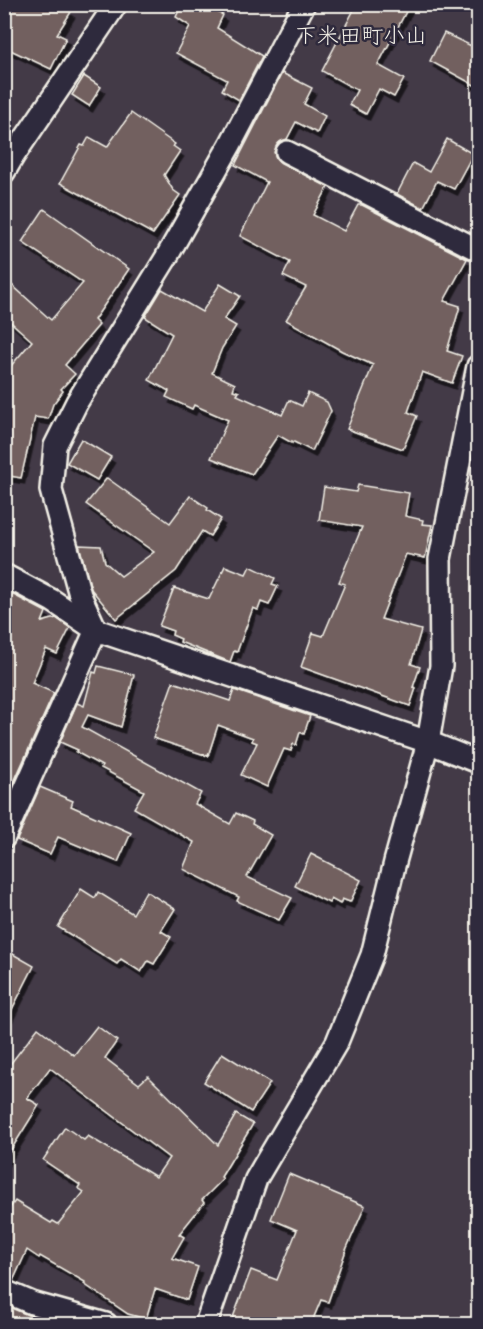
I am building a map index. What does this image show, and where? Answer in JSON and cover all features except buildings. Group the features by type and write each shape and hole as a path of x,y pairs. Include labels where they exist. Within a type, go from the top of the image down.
{"street":[{"path":"4,172 116,4"},
{"path":"4,837 96,630 80,595 51,490 56,446 77,402 165,258 230,145 304,4"},
{"path":"287,152 478,250"},
{"path":"206,1324 256,1179 337,1042 372,955 395,862 429,742 441,666 440,559 478,366"},
{"path":"4,575 53,601 96,630 429,742 478,762"},
{"path":"4,1290 32,1303 106,1324"}],"district":[{"name":"下米田町小山","path":"361,35"}]}
